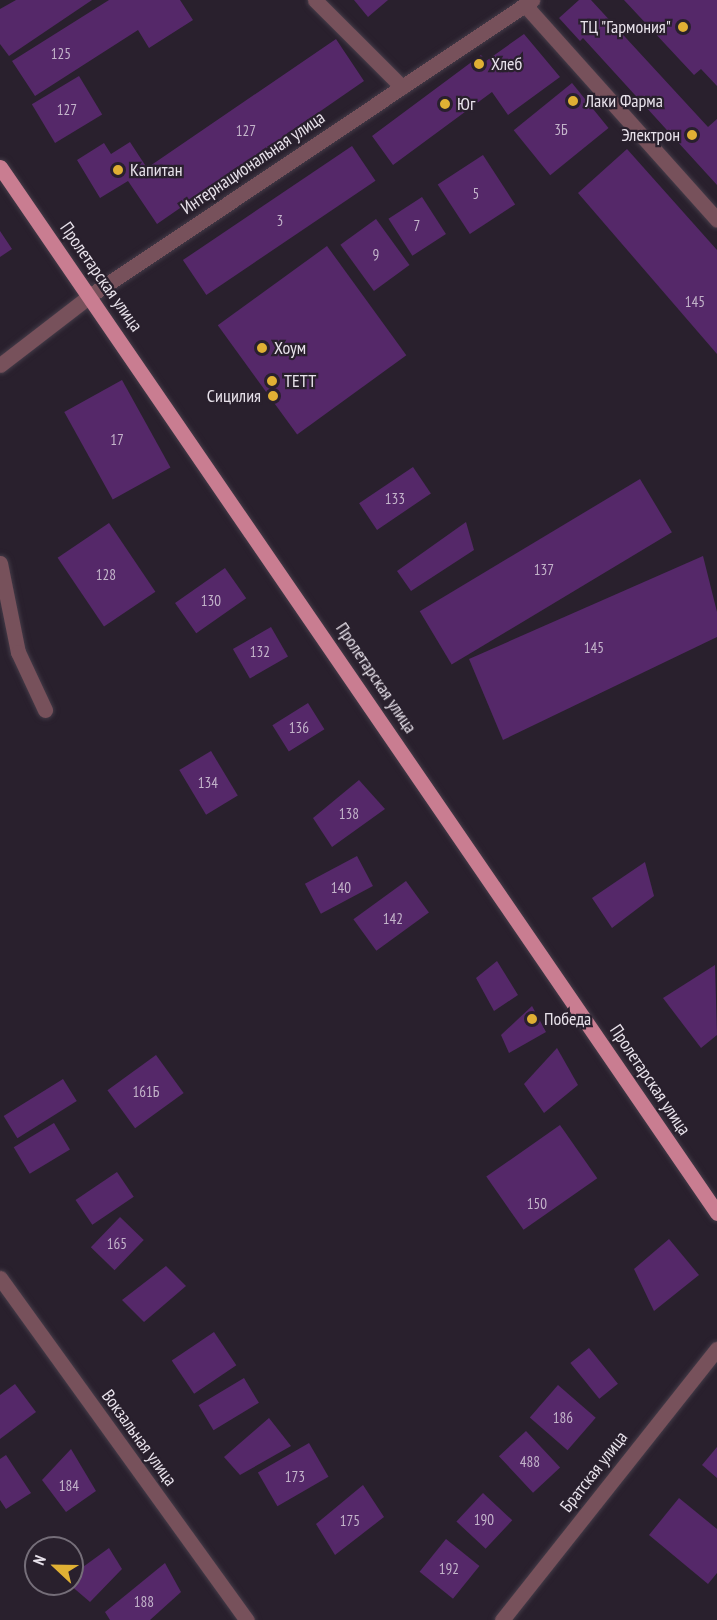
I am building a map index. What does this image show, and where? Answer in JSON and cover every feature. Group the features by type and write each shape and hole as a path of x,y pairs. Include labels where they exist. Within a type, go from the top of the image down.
{"main road":[{"name":"Пролетарская улица","path":"0,167 91,295 717,1213"}],"street":[{"path":"315,0 402,87"},
{"path":"529,3 717,220"},
{"name":"Интернациональная улица","path":"0,366 91,295 529,3"},
{"path":"0,564 18,652 45,710"},
{"name":"Вокзальная улица","path":"0,1278 247,1620"},
{"name":"Братская улица","path":"502,1620 717,1349"}],"building":[{"path":"16,0 92,0 9,56 0,44 0,9"},
{"path":"109,0 180,0 193,20 149,48 138,30 35,96 12,61"},
{"path":"354,0 388,0 368,17"},
{"path":"579,0 591,0 708,127 717,119 717,185 583,38 580,41 559,18"},
{"name":"ТЦ \"Гармония\"","path":"624,0 717,0 717,86 701,69 694,75"},
{"path":"524,34 560,77 508,115 492,92 393,165 372,136 481,55 486,61"},
{"path":"336,39 364,81 157,224 128,181 100,198 77,160 104,143 111,154 130,142 147,168"},
{"path":"79,76 102,115 55,143 32,104"},
{"path":"572,83 609,128 550,175 514,130"},
{"path":"352,146 375,181 206,295 183,260"},
{"path":"627,149 717,250 717,354 578,193"},
{"path":"483,155 515,204 470,234 438,184"},
{"path":"422,197 446,234 412,256 388,219"},
{"path":"376,219 410,265 374,291 340,245"},
{"path":"0,231 12,249 0,257"},
{"path":"327,246 406,355 297,435 218,325"},
{"path":"122,380 170,467 113,499 64,412"},
{"path":"413,467 431,494 377,530 359,503"},
{"path":"640,479 672,532 452,665 420,611"},
{"path":"466,522 474,550 411,591 397,571"},
{"path":"109,523 155,592 104,626 58,558"},
{"path":"703,556 717,612 717,637 503,740 469,659"},
{"path":"225,568 246,598 196,633 175,603"},
{"path":"271,627 288,656 250,678 233,649"},
{"path":"308,703 324,729 289,752 272,725"},
{"path":"211,751 238,796 206,815 179,770"},
{"path":"359,780 385,809 332,847 313,818"},
{"path":"357,856 373,886 321,914 305,884"},
{"path":"645,862 654,896 612,928 592,898"},
{"path":"406,881 429,913 376,951 353,919"},
{"path":"497,961 518,995 494,1011 476,978"},
{"path":"715,965 717,1035 701,1048 663,998"},
{"path":"532,1006 546,1032 509,1053 501,1035"},
{"path":"557,1048 578,1085 544,1113 524,1084"},
{"path":"156,1055 184,1093 135,1128 107,1090"},
{"path":"63,1079 77,1101 17,1138 4,1116"},
{"path":"54,1123 70,1150 30,1174 14,1147"},
{"path":"560,1125 597,1178 524,1230 486,1177"},
{"path":"117,1172 134,1197 92,1225 76,1200"},
{"path":"120,1217 144,1240 115,1270 91,1247"},
{"path":"669,1239 699,1275 654,1311 634,1269"},
{"path":"166,1266 186,1286 144,1322 122,1300"},
{"path":"214,1332 236,1365 194,1394 172,1361"},
{"path":"589,1348 618,1384 599,1399 570,1363"},
{"path":"244,1378 259,1403 214,1430 199,1405"},
{"path":"15,1384 36,1412 0,1439 0,1395"},
{"path":"558,1385 596,1418 568,1450 530,1417"},
{"path":"269,1418 291,1446 240,1475 224,1457"},
{"path":"526,1431 560,1468 533,1493 499,1456"},
{"path":"309,1443 328,1477 277,1506 258,1472"},
{"path":"717,1447 717,1478 702,1465"},
{"path":"71,1449 96,1491 66,1512 42,1480"},
{"path":"6,1455 31,1493 6,1509 0,1500 0,1459"},
{"path":"363,1485 384,1517 335,1555 316,1524"},
{"path":"483,1493 512,1520 486,1549 456,1522"},
{"path":"679,1498 717,1529 717,1573 708,1584 649,1535"},
{"path":"446,1539 479,1566 453,1599 420,1572"},
{"path":"109,1548 122,1569 90,1602 83,1596 84,1566"},
{"path":"165,1563 181,1592 150,1620 110,1620 105,1612"}],"place":[{"name":"ТЦ \"Гармония\"","path":"683,27"},
{"name":"Хлеб","path":"479,64"},
{"name":"Лаки Фарма","path":"573,101"},
{"name":"Юг","path":"445,104"},
{"name":"Электрон","path":"692,135"},
{"name":"Капитан","path":"118,170"},
{"name":"Хоум","path":"262,348"},
{"name":"ТЕТТ","path":"272,381"},
{"name":"Сицилия","path":"273,396"},
{"name":"Победа","path":"532,1019"}]}
